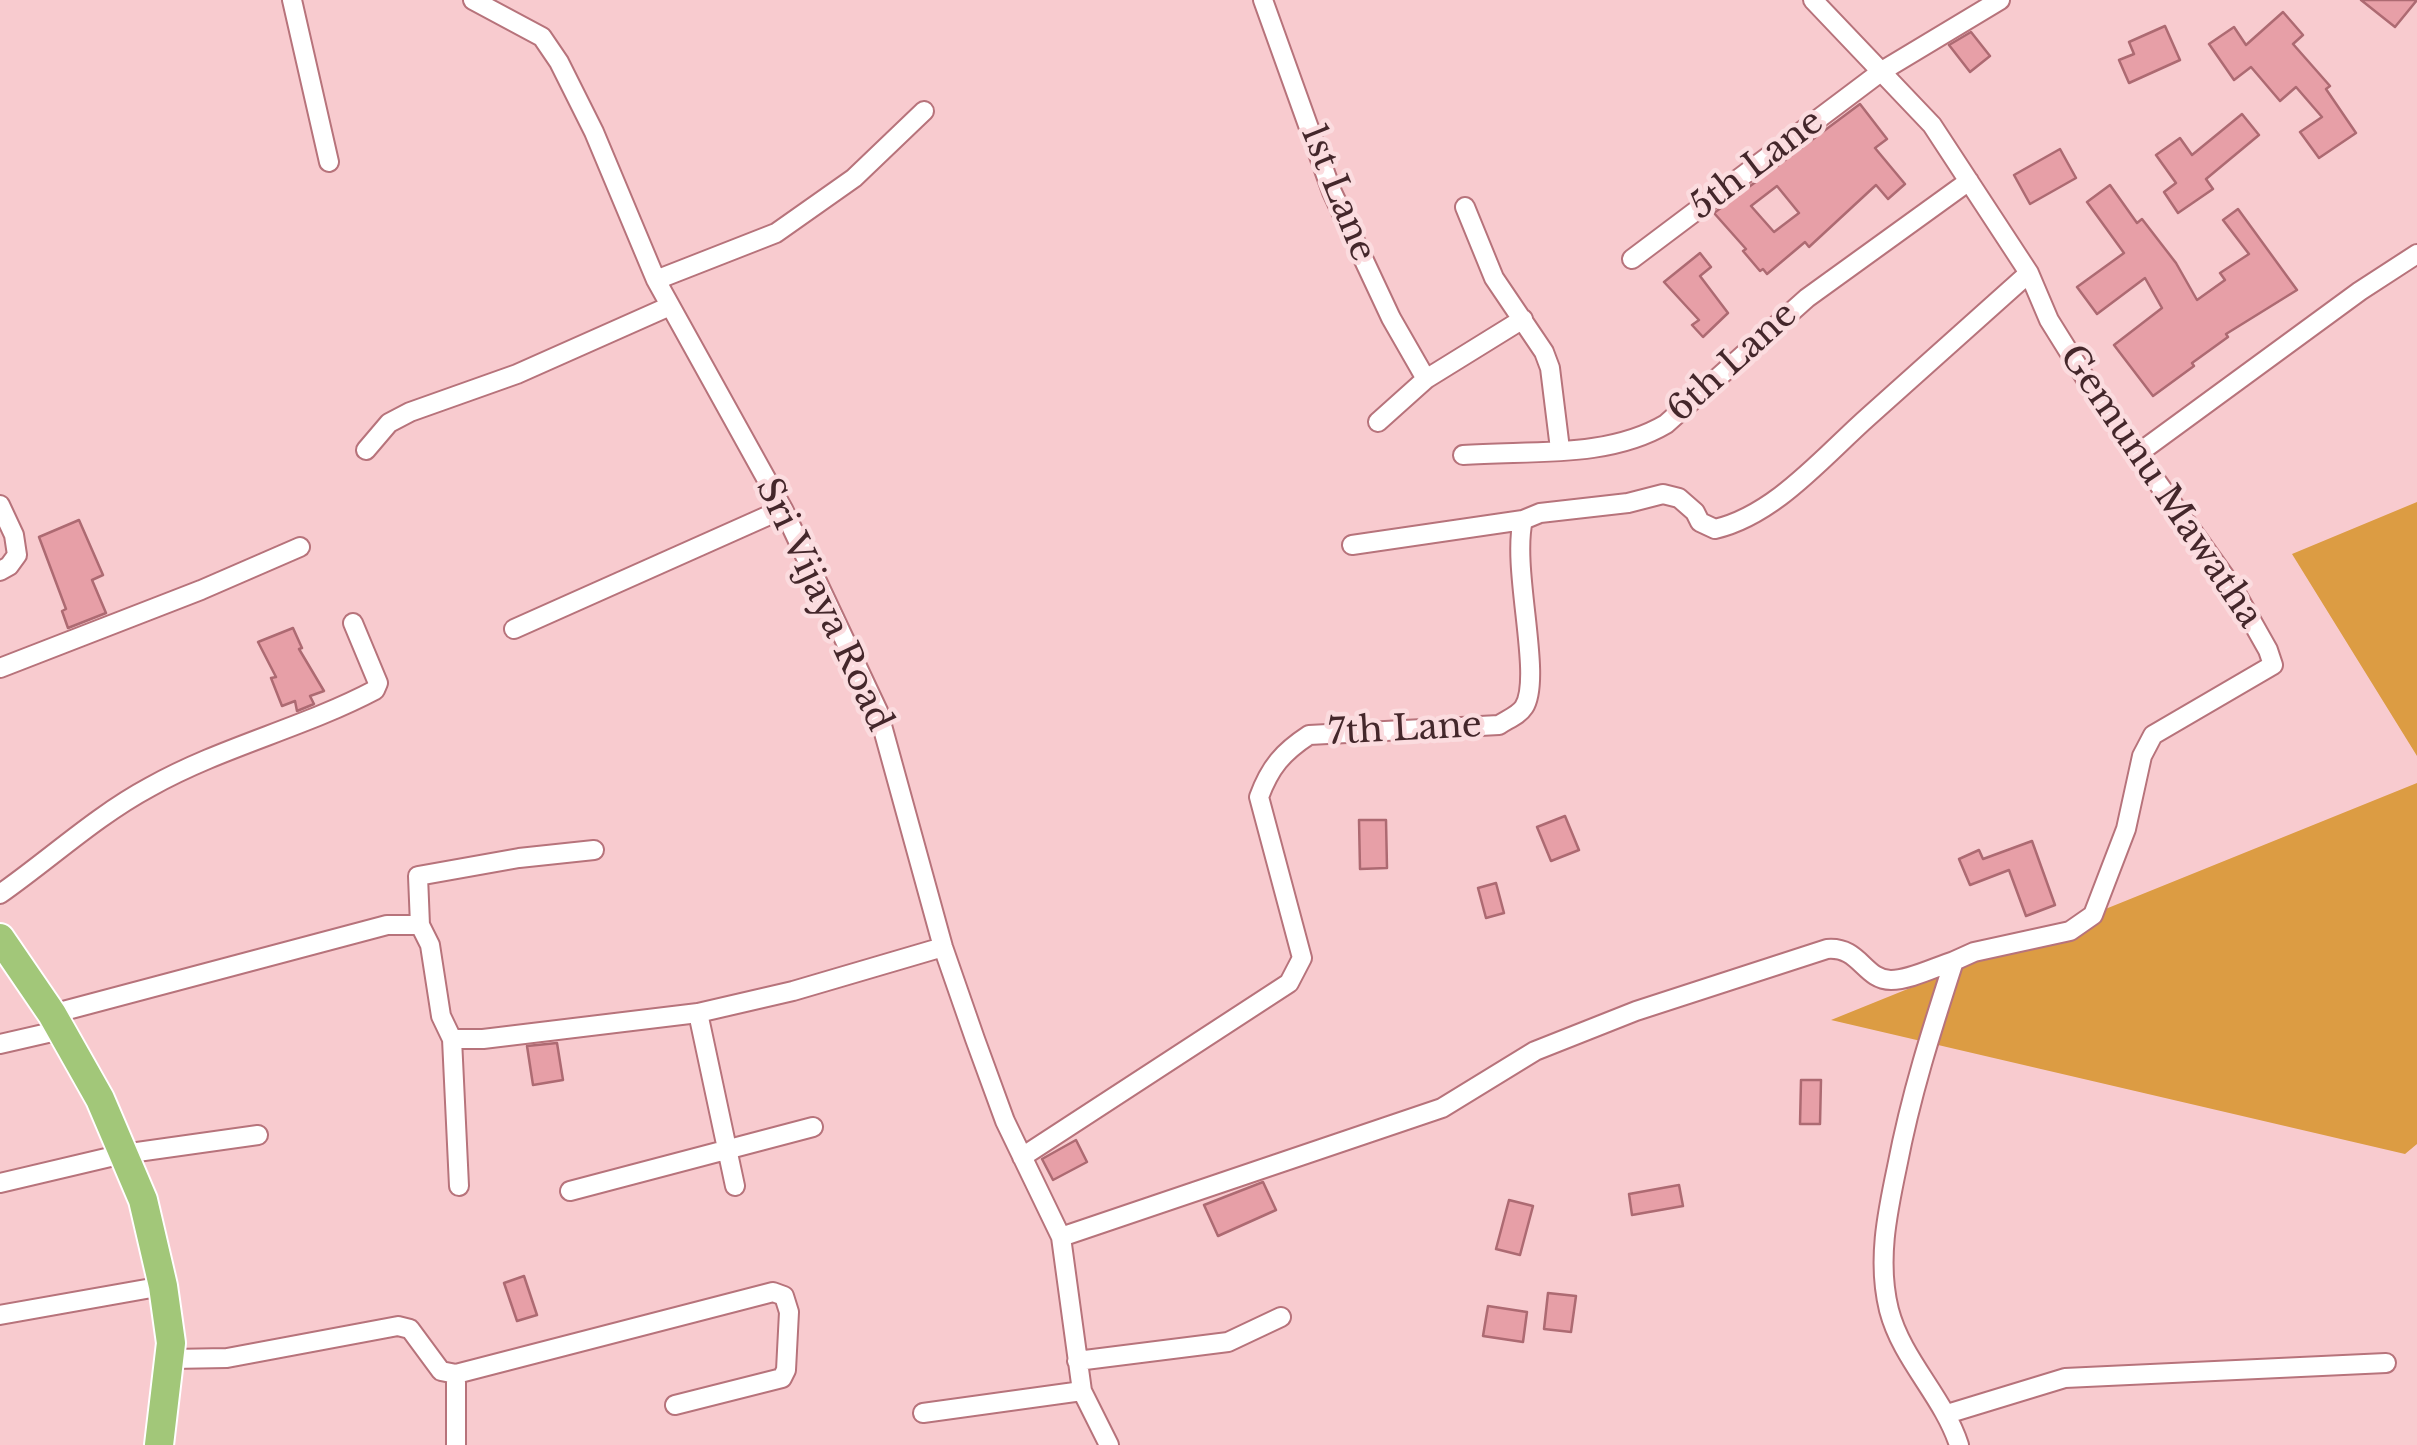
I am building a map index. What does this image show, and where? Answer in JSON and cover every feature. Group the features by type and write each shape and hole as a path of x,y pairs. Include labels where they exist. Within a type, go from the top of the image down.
{"main road":[{"path":"0,938 56,1022 100,1099 143,1200 163,1286 171,1359 159,1445"}],"street":[{"path":"292,0 329,162"},
{"name":"Sri Vijaya Road","path":"474,0 542,37 558,62 594,132 656,280 783,510 878,711 943,946 1004,1121 1061,1237 1082,1391 1109,1445"},
{"name":"1st Lane","path":"1263,0 1332,192 1391,318 1426,379"},
{"name":"Gemunu Mawatha","path":"1813,0 1932,124 2029,274 2049,320 2136,455 2232,588 2273,665 2153,734 2142,756 2126,829 2094,914 2070,931 1974,952 1954,962"},
{"name":"5th Lane","path":"1632,259 1882,71 2000,0"},
{"path":"656,280 776,234 854,178 924,111"},
{"name":"6th Lane","path":"1463,455 1620,444 1666,424 1807,298 1969,181"},
{"path":"1465,207 1494,278 1550,368 1560,449"},
{"path":"2136,455 2360,291 2417,254"},
{"path":"1352,545 1523,520 1540,512 1628,503 1663,494 1679,498 1700,522 1715,529 1736,524 1766,506 1811,468 2029,274"},
{"path":"366,450 389,423 410,412 517,374 670,306"},
{"path":"1378,422 1426,379 1522,319"},
{"path":"0,505 14,535 17,554 0,571"},
{"path":"514,629 783,510"},
{"name":"7th Lane","path":"1022,1157 1289,983 1302,958 1259,797 1268,772 1286,751 1310,735 1499,724 1523,710 1532,688 1520,580 1518,539 1523,520"},
{"path":"0,668 201,590 300,546"},
{"path":"0,894 148,787 374,690 378,683 353,623"},
{"path":"459,1186 452,1039 440,1016 430,945 420,924 416,882 423,872 594,850"},
{"path":"0,1044 56,1022 387,925 420,924"},
{"path":"452,1039 483,1040 698,1014 793,991 943,946"},
{"path":"1061,1237 1442,1108 1535,1052 1636,1011 1827,948 1850,951 1871,971 1892,980 1954,962"},
{"path":"1954,962 1912,1090 1884,1244 1889,1310 1902,1344 1947,1414 1959,1445"},
{"path":"698,1014 735,1186"},
{"path":"570,1191 812,1127"},
{"path":"0,1184 123,1154 258,1135"},
{"path":"0,1314 163,1286"},
{"path":"171,1359 227,1358 398,1326 410,1329 441,1371 456,1374 773,1292 784,1296 789,1312 786,1370 782,1378 676,1405"},
{"path":"1076,1361 1228,1342 1280,1317"},
{"path":"1947,1414 2065,1378 2386,1363"},
{"path":"456,1374 456,1445"},
{"path":"923,1413 1082,1391"}],"shaded area":[{"path":"2417,502 2417,756 2292,554"},
{"path":"2417,783 2417,1144 2405,1154 1831,1020"}],"building":[{"path":"2361,0 2417,0 2395,27"},
{"path":"2283,12 2303,35 2293,44 2330,86 2326,89 2356,133 2319,158 2300,132 2322,117 2296,87 2280,101 2251,67 2234,80 2209,44 2234,27 2246,45"},
{"path":"2165,26 2180,60 2129,83 2119,60 2134,54 2129,42"},
{"path":"1971,32 1990,56 1970,72 1949,45"},
{"path":"1860,104 1887,139 1875,148 1905,184 1888,199 1876,185 1809,247 1805,242 1767,274 1763,269 1760,271 1714,213","holes":["1777,186 1799,213 1774,232 1751,206"]},
{"path":"2242,114 2259,135 2206,179 2213,189 2178,213 2164,192 2176,183 2156,155 2180,138 2192,155"},
{"path":"2060,149 2076,178 2030,204 2014,175"},
{"path":"2110,185 2137,223 2142,219 2176,263 2197,300 2225,280 2220,273 2249,254 2223,220 2238,209 2297,290 2226,334 2228,337 2192,363 2194,366 2153,396 2114,345 2162,308 2145,278 2097,314 2077,287 2124,253 2087,202"},
{"path":"1700,253 1711,267 1700,276 1728,313 1703,337 1692,325 1699,320 1664,282"},
{"path":"79,520 103,575 92,580 106,613 68,628 62,611 66,609 39,537"},
{"path":"293,628 302,648 299,649 324,691 310,696 314,704 297,711 295,701 282,706 271,678 276,677 258,642"},
{"path":"1565,816 1579,850 1551,861 1537,827"},
{"path":"1359,820 1386,820 1387,868 1360,869"},
{"path":"2032,841 2055,905 2026,916 2009,870 1970,885 1959,859 1979,850 1983,859"},
{"path":"1496,883 1504,913 1486,918 1478,888"},
{"path":"557,1043 563,1080 533,1085 527,1046"},
{"path":"1801,1080 1821,1080 1820,1124 1800,1124"},
{"path":"1076,1140 1087,1162 1053,1180 1042,1159"},
{"path":"1263,1182 1276,1210 1218,1236 1204,1205"},
{"path":"1679,1185 1683,1206 1632,1215 1629,1194"},
{"path":"1509,1200 1533,1206 1520,1255 1496,1249"},
{"path":"524,1276 537,1315 517,1321 504,1283"},
{"path":"1548,1293 1576,1296 1571,1332 1544,1329"},
{"path":"1488,1306 1527,1312 1523,1342 1483,1336"}]}
